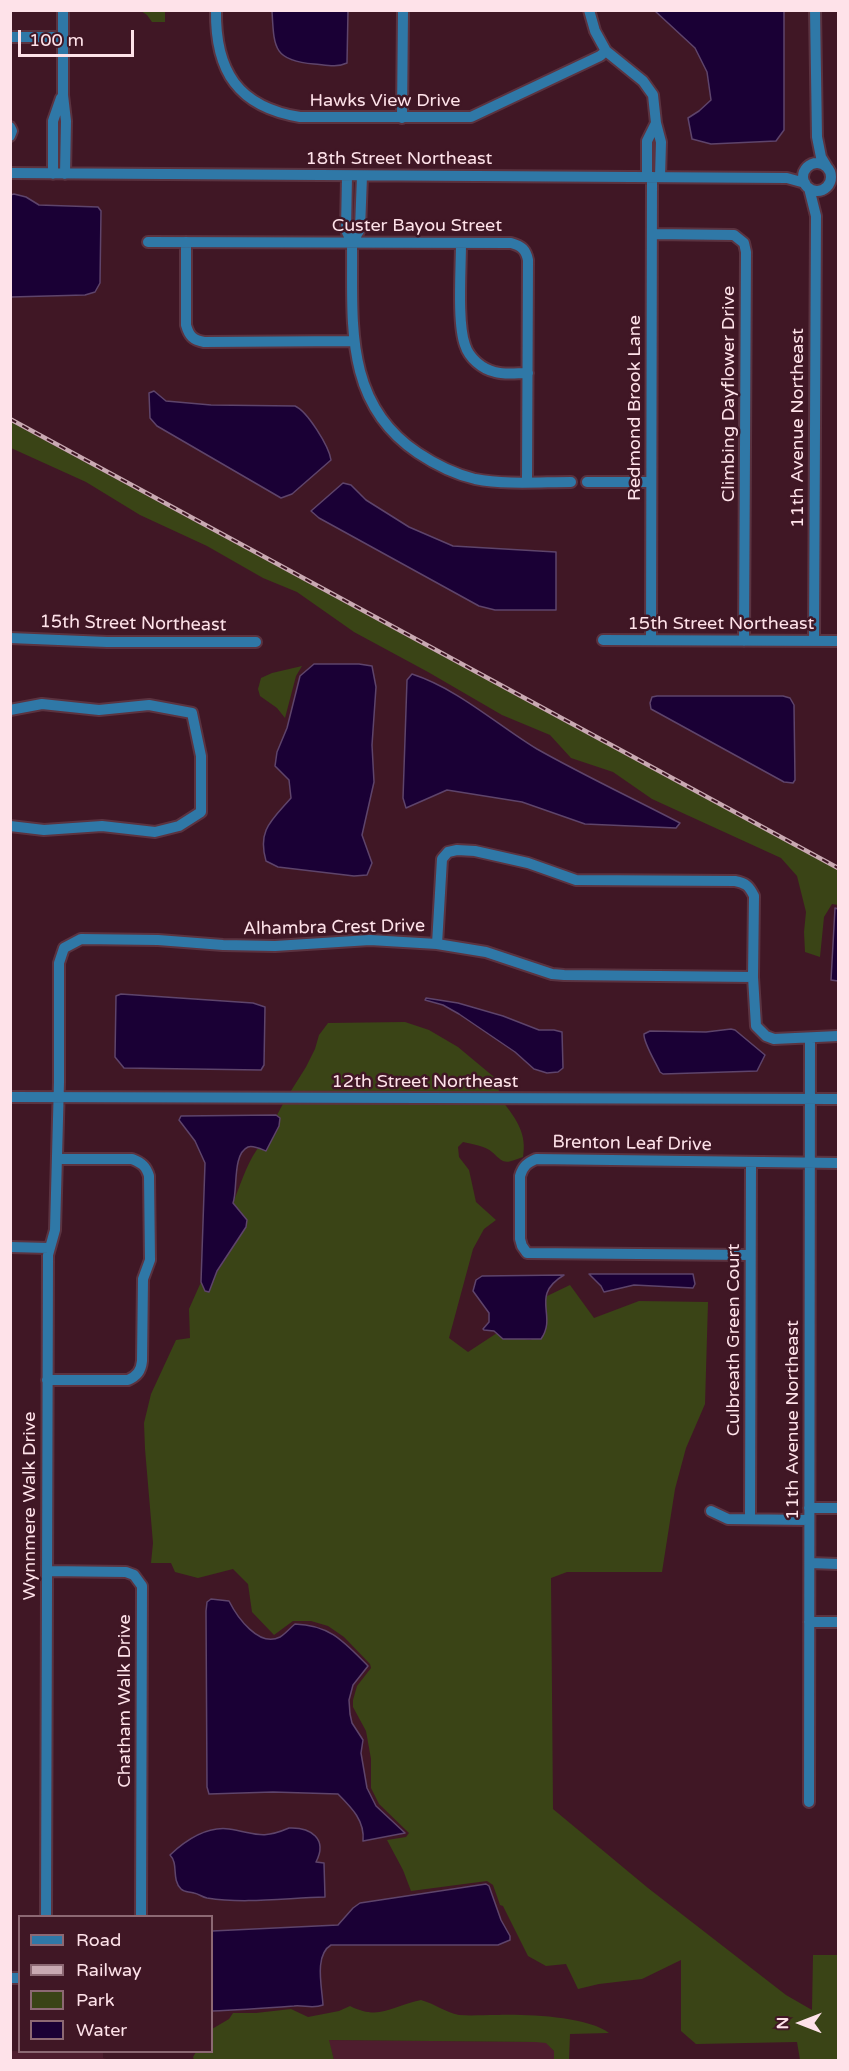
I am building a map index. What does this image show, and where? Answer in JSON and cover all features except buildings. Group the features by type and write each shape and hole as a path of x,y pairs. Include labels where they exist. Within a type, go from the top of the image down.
{"street":[{"path":"63,10 65,174"},
{"name":"Hawks View Drive","path":"216,10 216,34 224,66 242,92 260,105 281,114 300,117 464,118 478,115 606,51"},
{"path":"402,118 403,10"},
{"name":"Redmond Brook Lane","path":"588,10 595,32 606,51 650,89 661,142 661,152 653,177"},
{"path":"815,10 817,137 820,157 832,171 831,184 818,191 807,186 807,168 817,137"},
{"path":"10,37 63,37"},
{"path":"53,174 53,121 63,95"},
{"name":"Redmond Brook Lane","path":"651,640 653,177 647,152 647,141 656,123"},
{"path":"10,127 12,131 10,136"},
{"path":"647,152 661,152"},
{"path":"807,168 818,163 832,171"},
{"name":"18th Street Northeast","path":"787,178 807,168"},
{"name":"18th Street Northeast","path":"10,173 787,178 807,186"},
{"path":"347,176 346,230 352,243 353,341 359,372 369,399 382,420 410,448 431,463 456,474 477,479 571,482"},
{"path":"352,243 360,230 362,176"},
{"name":"11th Avenue Northeast","path":"814,641 816,216 822,194 831,184"},
{"name":"11th Avenue Northeast","path":"807,186 816,216"},
{"name":"Climbing Dayflower Drive","path":"652,234 734,235 744,243 746,252 744,641"},
{"name":"Custer Bayou Street","path":"148,242 512,243 520,246 526,252 528,260 527,482"},
{"path":"186,242 186,325 188,334 194,340 204,342 353,341"},
{"path":"461,243 461,330 465,346 472,358 494,372 528,373"},
{"path":"587,482 651,482"},
{"name":"15th Street Northeast","path":"10,638 107,642 256,642"},
{"name":"15th Street Northeast","path":"603,640 838,641"},
{"path":"10,710 42,704 99,710 149,705 192,713 201,756 201,812 179,826 155,832 102,826 44,830 10,826"},
{"path":"437,944 442,859 448,852 457,850 475,851 528,863 576,880 735,881 745,883 750,887 754,896 753,976 756,1026 774,1040 838,1036"},
{"name":"Alhambra Crest Drive","path":"58,1098 59,963 64,948 81,939 129,939 265,946 370,940 437,944 486,952 552,974 753,976"},
{"name":"11th Avenue Northeast","path":"809,1802 810,1038"},
{"name":"12th Street Northeast","path":"10,1097 838,1099"},
{"name":"Wynnmere Walk Drive","path":"46,1915 47,1380 49,1248 55,1230 58,1098"},
{"path":"47,1380 128,1380 137,1376 142,1361 143,1280 150,1260 147,1168 141,1162 132,1159 57,1159"},
{"name":"Brenton Leaf Drive","path":"750,1255 527,1253 519,1239 520,1176 523,1167 536,1160 838,1163"},
{"name":"Culbreath Green Court","path":"750,1519 751,1162"},
{"path":"10,1247 49,1248"},
{"path":"809,1508 838,1508"},
{"path":"711,1511 728,1519 809,1520"},
{"path":"810,1563 838,1564"},
{"name":"Chatham Walk Drive","path":"47,1571 126,1572 134,1575 142,1586 141,1915"},
{"path":"810,1622 838,1622"}],"shaded area":[{"path":"328,2040 546,2042 554,2051 554,2060 334,2060"},
{"path":"10,2051 18,2053 103,2053 103,2058 110,2060 11,2060"}],"green space":[{"path":"141,11 165,11 165,22 152,22"},
{"path":"11,422 838,870 838,905 832,904 824,917 820,957 805,952 806,912 797,876 781,858 652,799 613,772 571,758 550,735 502,715 354,632 297,592 263,578 207,546 140,515 86,482 11,448"},
{"path":"302,666 296,676 285,718 277,708 260,696 258,689 261,678"},
{"path":"405,1022 429,1030 458,1047 494,1077 500,1094 289,1094 306,1067 319,1035 328,1023"},
{"path":"284,1102 503,1102 517,1121 524,1141 523,1157 505,1162 482,1147 463,1142 458,1147 459,1157 469,1170 476,1202 496,1220 484,1229 473,1249 449,1338 468,1352 497,1333 503,1339 531,1340 547,1318 545,1297 570,1285 594,1318 639,1301 708,1302 705,1404 686,1448 675,1489 662,1572 567,1572 551,1578 553,1809 648,1888 786,1995 812,2010 813,1955 838,1955 838,2060 800,2060 797,2042 696,2044 681,2031 681,1960 642,1979 578,1989 566,1964 546,1966 528,1956 503,1906 500,1905 493,1885 487,1881 411,1891 387,1840 406,1837 409,1833 379,1804 371,1788 371,1759 366,1731 353,1707 357,1686 371,1668 370,1664 344,1637 328,1626 311,1621 293,1621 274,1635 252,1612 248,1584 233,1569 198,1578 175,1572 171,1563 151,1563 153,1543 144,1423 151,1394 176,1340 190,1338 189,1309 201,1282 205,1291 246,1227 247,1220 233,1203 256,1151 277,1132 280,1118 277,1115"},
{"path":"421,2000 459,2015 555,2017 586,2023 609,2033 570,2034 569,2060 554,2060 554,2051 546,2043 535,2042 329,2040 334,2060 194,2060 193,2057 195,2053 213,2053 213,2028 229,2019 233,2013 291,2009 308,2017 339,2011 350,2006 360,2010 378,2012"}],"water":[{"path":"272,11 348,11 347,63 335,66 290,60 278,50 275,43"},
{"path":"655,11 784,11 784,130 776,141 711,144 692,139 688,118 711,100 707,72 695,48"},
{"path":"10,195 26,197 39,205 98,207 101,211 100,283 95,292 85,295 11,297"},
{"path":"154,391 166,401 211,405 295,406 317,430 331,460 292,494 281,498 157,426 150,418 149,393"},
{"path":"343,483 351,485 366,500 409,527 453,546 556,552 556,610 495,610 479,606 319,518 311,511"},
{"path":"314,664 372,666 376,687 372,745 374,782 362,835 372,863 367,875 354,876 278,867 266,861 263,841 265,833 272,819 291,798 289,780 275,766 277,752 287,728 300,676"},
{"path":"412,674 461,698 537,749 680,823 676,828 585,824 522,802 447,790 406,808 403,798 407,680"},
{"path":"783,696 790,698 794,705 795,780 793,783 784,782 651,709 652,697"},
{"path":"835,908 838,909 838,981 831,980"},
{"path":"121,994 253,1003 265,1007 264,1065 261,1070 124,1068 115,1057 116,996"},
{"path":"426,998 458,1003 503,1016 539,1030 562,1032 563,1068 558,1072 547,1073 534,1069 515,1052 459,1014 443,1005 425,1000"},
{"path":"731,1029 765,1055 757,1071 663,1074 644,1038 644,1034 650,1031 706,1032"},
{"path":"276,1115 280,1118 279,1126 266,1151 248,1147 240,1157 233,1203 247,1220 246,1227 217,1271 209,1292 205,1291 201,1282 205,1163 195,1141 179,1120 181,1116"},
{"path":"589,1274 693,1274 695,1284 693,1288 634,1285 604,1292"},
{"path":"564,1275 548,1290 547,1322 541,1339 503,1339 494,1331 483,1329 489,1322 489,1313 473,1291 476,1280 482,1276"},
{"path":"211,1599 229,1601 243,1622 257,1635 264,1638 280,1637 295,1624 327,1631 344,1642 368,1666 353,1685 349,1700 350,1714 352,1723 363,1740 361,1753 367,1788 376,1806 405,1833 363,1841 360,1821 338,1794 273,1792 209,1794 207,1787 206,1611 207,1602"},
{"path":"289,1828 310,1832 319,1841 319,1854 316,1862 324,1863 325,1897 251,1901 221,1900 184,1891 178,1885 173,1859 170,1855 197,1835 212,1830 229,1829 265,1835"},
{"path":"486,1884 489,1886 510,1940 498,1945 331,1945 322,1956 323,2005 213,2011 213,1931 338,1925 360,1903"}],"railway":[{"path":"10,419 838,868"}]}
